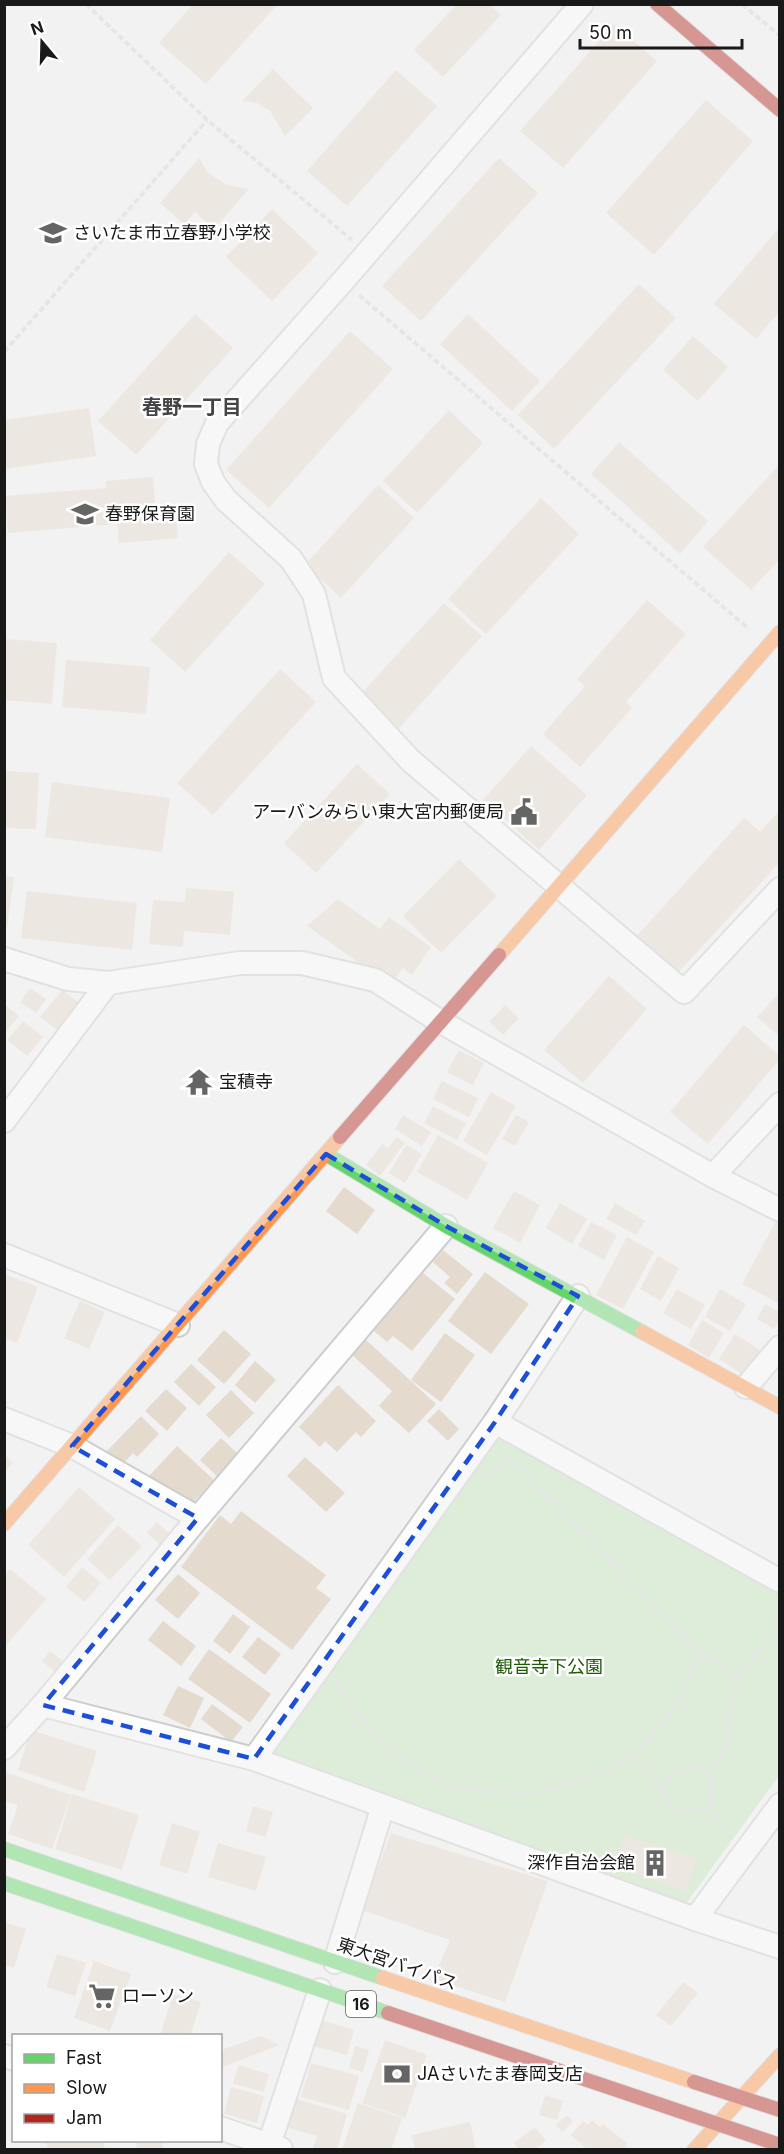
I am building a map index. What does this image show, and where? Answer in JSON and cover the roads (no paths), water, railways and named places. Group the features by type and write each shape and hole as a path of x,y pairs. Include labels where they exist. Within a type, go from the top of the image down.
{"main road":[{"path":"657,4 780,110"},
{"path":"4,1524 780,632"},
{"path":"326,1154 446,1226 780,1407"},
{"name":"東大宮バイパス","path":"4,1849 520,2025 780,2110"},
{"name":"16","path":"4,1884 780,2145"},
{"path":"694,2150 780,2055"}],"street":[{"path":"582,4 217,423 208,444 206,464 213,482 226,500 291,559 314,594 334,678 411,762 684,992 780,889"},
{"path":"4,958 68,980 108,983 240,963 302,963 375,980 441,1022 713,1176 780,1210"},
{"path":"4,1121 108,983"},
{"path":"713,1176 780,1104"},
{"path":"4,1748 43,1705 446,1226"},
{"path":"4,1255 178,1325"},
{"path":"254,1759 495,1422 578,1296"},
{"path":"746,1387 780,1347"},
{"path":"4,1419 72,1446 198,1518"},
{"path":"495,1422 780,1581"},
{"path":"43,1705 254,1759 695,1919 780,1947"},
{"path":"695,1919 780,1805"},
{"path":"335,1962 383,1806"},
{"path":"222,2129 276,2147 320,1990"}],"place":[{"name":"さいたま市立春野小学校","path":"53,233"},
{"name":"春野保育園","path":"85,514"},
{"name":"アーバンみらい東大宮内郵便局","path":"524,812"},
{"name":"宝積寺","path":"199,1082"},
{"name":"深作自治会館","path":"655,1863"},
{"name":"ローソン","path":"102,1996"},
{"name":"JAさいたま春岡支店","path":"397,2074"}],"district":[{"name":"春野一丁目","path":"192,407"}],"park label":[{"name":"観音寺下公園","path":"549,1667"}]}
